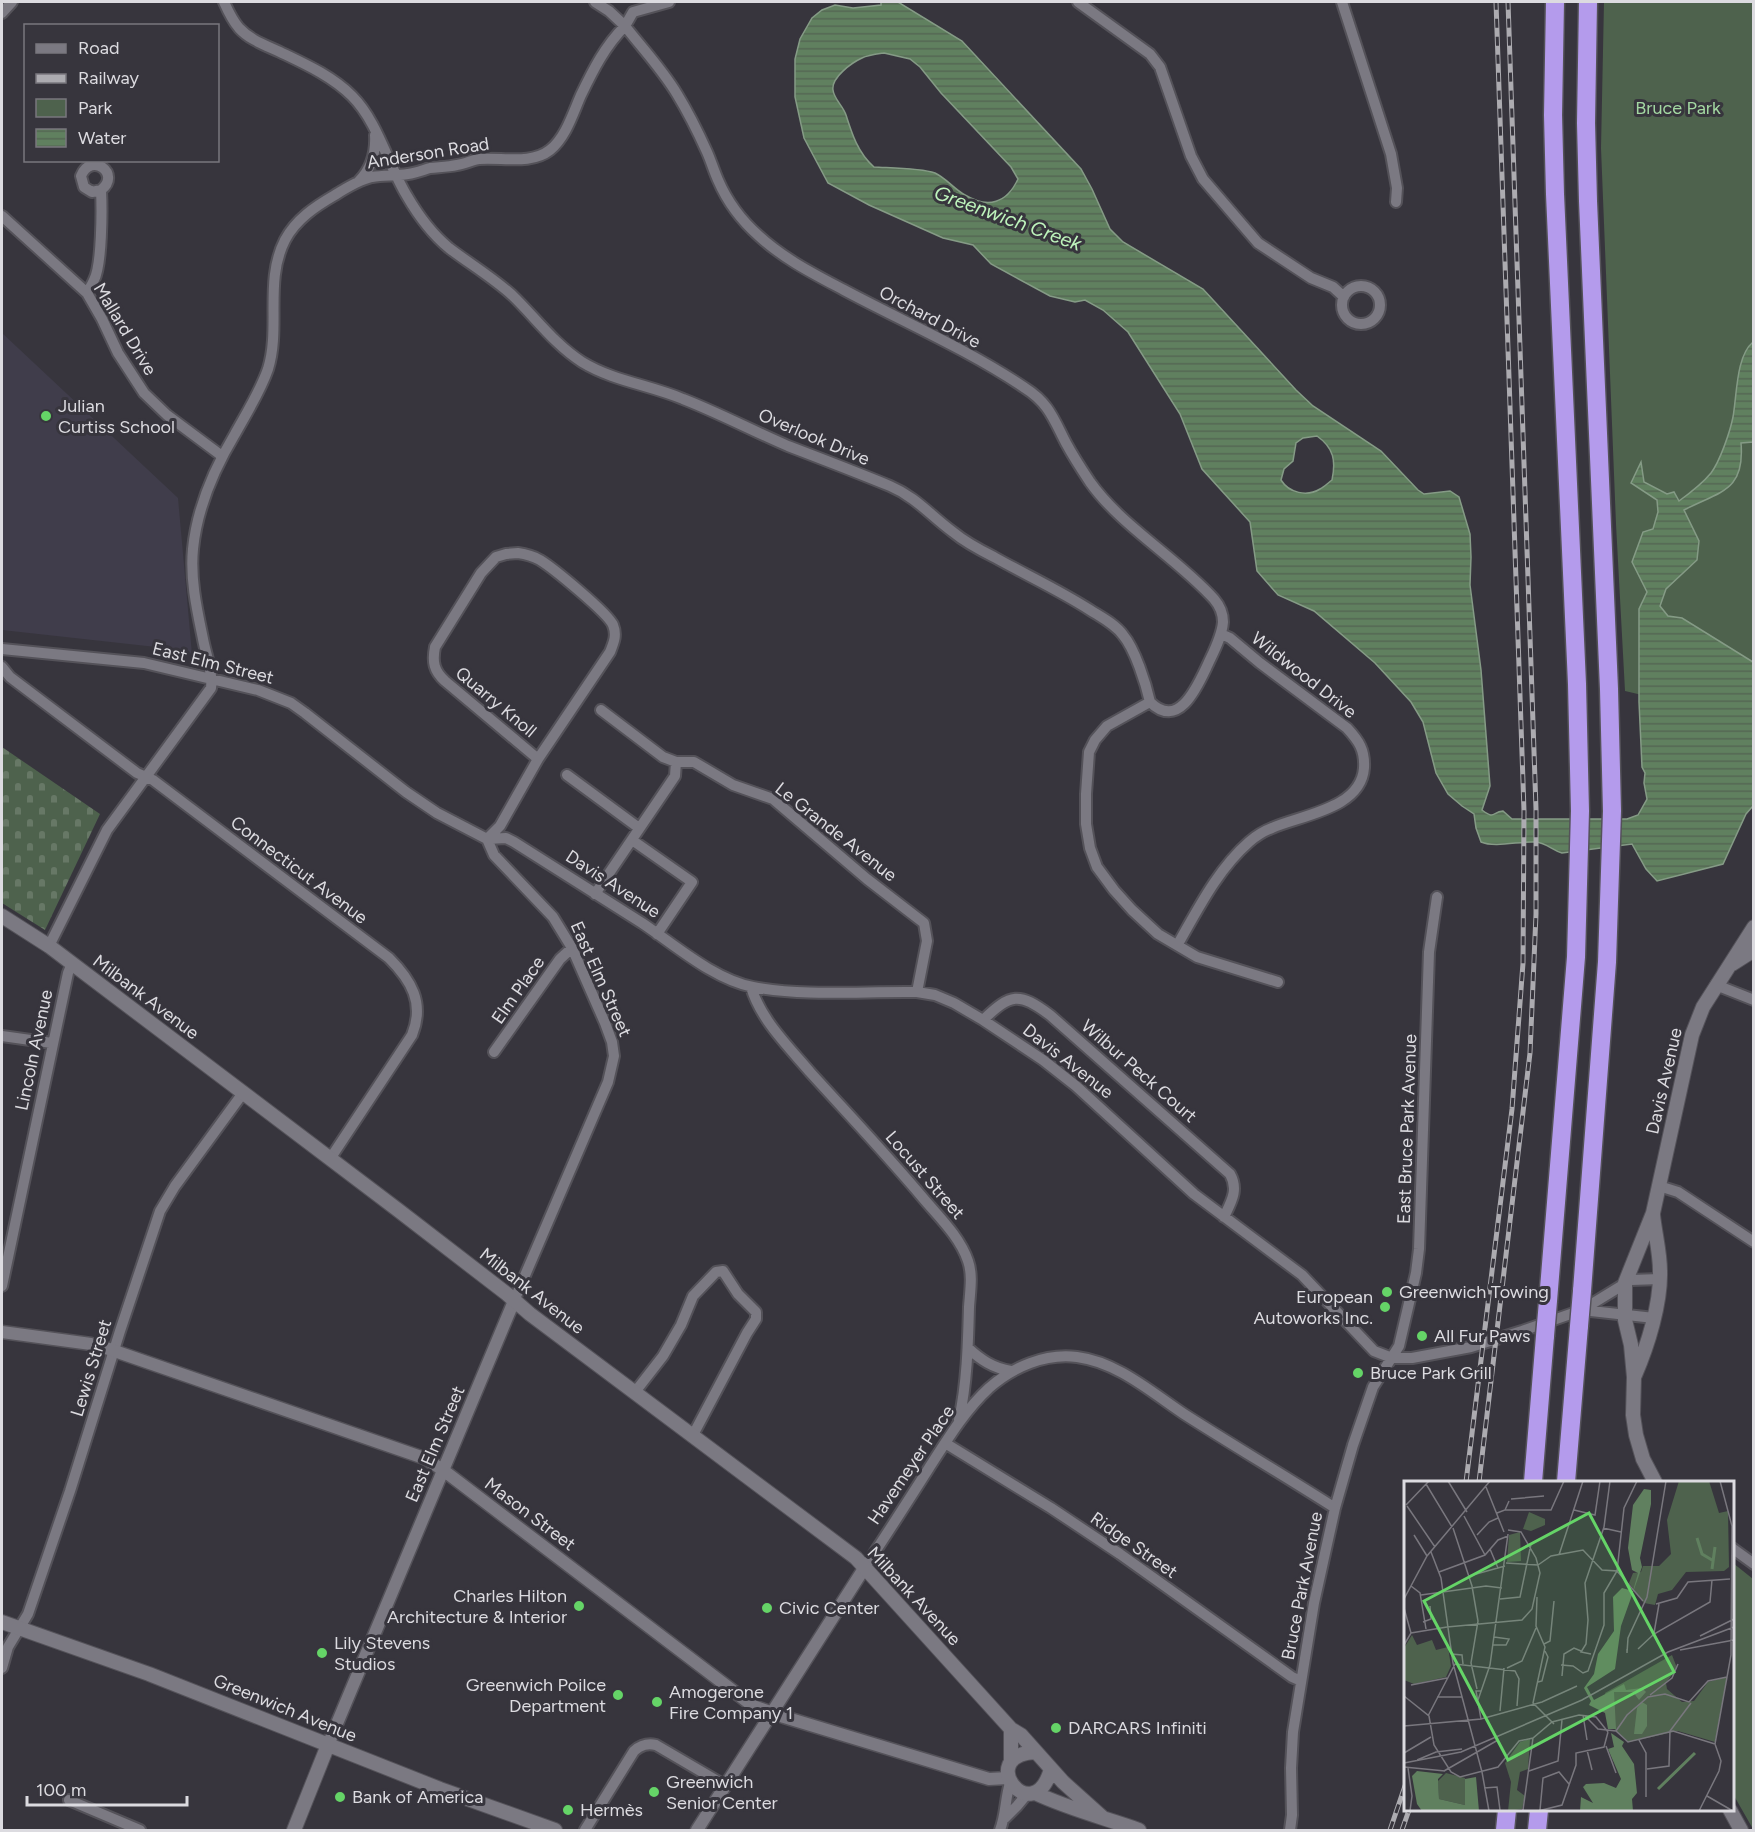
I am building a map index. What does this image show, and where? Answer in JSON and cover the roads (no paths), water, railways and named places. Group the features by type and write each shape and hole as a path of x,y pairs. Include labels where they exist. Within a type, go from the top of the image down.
{"highway":[{"path":"1533,1481 1573,996 1580,811 1577,684 1555,195 1553,96 1556,2"},
{"path":"1566,1481 1605,992 1612,811 1609,677 1587,201 1588,2"},
{"path":"1505,1830 1506,1811"},
{"path":"1539,1830 1540,1811"}],"main road":[{"name":"Milbank Avenue","path":"2,916 50,946 866,1567 1011,1729 1022,1735 1036,1752"},
{"name":"Davis Avenue","path":"1634,1377 1624,1314 1625,1283 1653,1213 1692,1035 1703,1007 1754,927"},
{"name":"Davis Avenue","path":"1730,965 1754,950"},
{"name":"Davis Avenue","path":"1634,1377 1654,1318 1660,1279 1653,1213"},
{"path":"1634,1377 1633,1415 1636,1435 1643,1459 1654,1481"},
{"name":"Greenwich Avenue","path":"2,1622 141,1671 474,1802 555,1830"},
{"path":"1009,1780 1007,1771 1011,1761 1011,1729"},
{"path":"294,1830 328,1745"},
{"path":"1011,1761 1017,1755 1036,1752"},
{"name":"Mason Street","path":"1036,1752 1073,1792 1102,1816"},
{"path":"1031,1794 1042,1789 1052,1769"},
{"name":"Mason Street","path":"1009,1780 1018,1792 1102,1816 1139,1830"},
{"path":"1731,1811 1742,1830"}],"street":[{"path":"2,13 12,2"},
{"name":"Overlook Drive","path":"224,2 233,21 250,38 310,67 345,89 356,100 375,132 407,197 435,236 491,277 513,296 549,335 579,360 612,377 660,390 685,400 787,445 890,486 916,500 961,537 992,557 1079,603 1113,625 1124,635 1131,647 1150,702"},
{"name":"Orchard Drive","path":"595,2 609,11 624,26 676,93 707,153 719,182 743,221 777,251 805,269 1028,389 1055,418 1066,444 1092,484 1134,527 1197,580 1218,603 1223,614 1221,634"},
{"name":"Anderson Road","path":"212,678 196,602 193,550 202,504 222,456 267,371 273,349 272,312 276,267 286,239 303,216 359,181 477,160 532,158 550,150 569,124 601,56 633,12 669,2"},
{"path":"1078,2 1150,54 1160,67 1191,156 1203,179 1258,243 1311,278 1333,287 1344,297"},
{"path":"1341,2 1392,154 1397,188 1396,202"},
{"path":"359,181 371,165 376,144 375,132"},
{"path":"87,292 95,279 98,268 101,190"},
{"name":"Mallard Drive","path":"2,216 87,292 118,353 144,393 167,415 222,456"},
{"name":"Quarry Knoll","path":"487,839 500,826 538,759 610,652 615,632 604,613 539,559 518,553 506,554 496,557 481,573 435,647 432,659 438,675 538,759"},
{"path":"1221,634 1197,688 1181,707 1163,711 1150,702 1107,726 1095,740 1089,752 1087,765 1086,824 1090,848 1097,867 1114,890 1158,934 1197,957 1278,982"},
{"name":"Wildwood Drive","path":"1178,944 1223,871 1247,843 1272,828 1313,815 1349,796 1360,782 1363,772 1362,749 1358,740 1347,728 1230,638 1221,634"},
{"name":"East Elm Street","path":"2,649 144,663 258,690 291,703 406,792 437,813 487,839 494,855 553,917 572,948 605,1023 613,1049 613,1067 584,1140 514,1300 328,1745"},
{"name":"Connecticut Avenue","path":"2,667 10,677 137,773 153,780 389,958 410,982 415,993 417,1016 412,1035 330,1159"},
{"path":"50,946 108,830 211,688 212,678"},
{"name":"Le Grande Avenue","path":"601,710 663,757 675,762 694,762 733,786 773,799 867,879 924,923 927,941 917,992"},
{"path":"595,894 675,776 675,762"},
{"path":"567,775 639,828"},
{"name":"Davis Avenue","path":"487,839 506,838 514,842 719,974 751,987 787,991 917,992 934,995 954,1003 1043,1060 1076,1086 1194,1194 1302,1275 1374,1351 1392,1358"},
{"path":"632,840 692,882 657,934"},
{"name":"East Bruce Park Avenue","path":"1392,1358 1399,1346 1409,1308 1419,1249 1429,952 1437,897"},
{"name":"Elm Place","path":"494,1052 560,959 572,948"},
{"name":"Lincoln Avenue","path":"2,1286 52,1043 72,963"},
{"path":"1716,985 1754,1000"},
{"name":"Locust Street","path":"751,987 756,1002 778,1035 889,1158 957,1238 968,1259 970,1268 966,1391 958,1424"},
{"name":"Wilbur Peck Court","path":"983,1020 999,1005 1019,998 1033,1002 1050,1015 1230,1174 1235,1191 1224,1217"},
{"path":"2,1036 52,1043"},
{"name":"Lewis Street","path":"2,1668 8,1647 28,1614 160,1211 175,1186 243,1094"},
{"path":"1659,1186 1678,1192 1754,1242"},
{"path":"635,1392 663,1356 681,1325 693,1296 716,1272 723,1271 738,1294 756,1312 756,1320 693,1435"},
{"path":"1580,1318 1625,1283 1637,1279 1660,1279"},
{"path":"1392,1358 1412,1358 1470,1347 1522,1331 1580,1318 1624,1314 1654,1318"},
{"name":"Mason Street","path":"2,1332 91,1344 424,1458 443,1470 753,1706 988,1779 1009,1780"},
{"path":"968,1348 996,1368 1014,1370"},
{"name":"Havemeyer Place","path":"697,1830 958,1424 988,1389 1014,1370 1043,1359 1062,1356 1077,1357 1110,1367 1128,1376 1335,1508"},
{"name":"Bruce Park Avenue","path":"1290,1830 1293,1815 1291,1750 1314,1603 1335,1508 1353,1445 1373,1387 1392,1358"},
{"name":"Ridge Street","path":"945,1443 1051,1508 1120,1554 1300,1681"},
{"path":"1734,1549 1754,1564"},
{"path":"585,1830 634,1751 641,1745 649,1743 656,1745 726,1786"},
{"path":"1000,1830 1005,1818 1009,1780"},
{"path":"1005,1818 1031,1794"},
{"path":"69,1800 140,1830"}],"water":[{"name":"Greenwich Creek","path":"881,2 898,2 962,41 1081,169 1110,229 1123,242 1203,289 1313,406 1381,451 1424,494 1450,491 1459,497 1470,534 1470,585 1481,670 1490,786 1482,810 1489,815 1503,811 1512,819 1627,819 1638,815 1647,799 1645,773 1642,767 1639,702 1639,609 1647,592 1632,562 1643,532 1653,529 1658,512 1657,500 1631,483 1641,462 1644,482 1667,494 1674,492 1679,501 1711,473 1721,454 1732,423 1740,366 1747,348 1753,342 1753,442 1741,443 1739,471 1728,487 1684,510 1699,541 1697,560 1666,589 1660,606 1668,616 1682,618 1753,662 1753,806 1746,814 1723,864 1657,881 1646,869 1632,844 1562,853 1535,842 1487,844 1481,842 1474,814 1448,794 1436,773 1423,722 1411,702 1375,663 1314,611 1278,595 1257,571 1250,522 1202,469 1180,414 1128,332 1103,310 1085,300 1075,302 1050,296 991,264 973,245 943,238 869,205 828,183 804,138 795,97 795,59 800,39 812,18 822,10 835,5 853,8 881,5","holes":["884,53 910,59 920,67 941,93 1011,167 1018,179 1008,194 996,201 981,202 961,193 935,173 913,169 874,167 868,162 856,143 845,112 834,93 833,85 838,76 853,63 867,56","1317,436 1327,445 1332,455 1334,467 1332,480 1310,493 1293,491 1281,480 1284,469 1293,461 1296,443 1303,438"]}],"railway":[{"path":"1466,1481 1512,1109 1523,963 1524,811 1496,2"},
{"path":"1479,1481 1530,1053 1536,914 1536,809 1508,2"},
{"path":"1390,1830 1404,1789"},
{"path":"1402,1830 1409,1811"}],"place":[{"name":"Julian Curtiss School","path":"46,416"},
{"name":"Greenwich Towing","path":"1387,1292"},
{"name":"European Autoworks Inc.","path":"1385,1307"},
{"name":"All Fur Paws","path":"1422,1336"},
{"name":"Bruce Park Grill","path":"1358,1373"},
{"name":"Charles Hilton Architecture & Interior","path":"579,1606"},
{"name":"Civic Center","path":"767,1608"},
{"name":"Lily Stevens Studios","path":"322,1653"},
{"name":"Greenwich Poilce Department","path":"618,1695"},
{"name":"Amogerone Fire Company 1","path":"657,1702"},
{"name":"DARCARS Infiniti","path":"1056,1728"},
{"name":"Greenwich Senior Center","path":"654,1792"},
{"name":"Bank of America","path":"340,1797"},
{"name":"Hermès","path":"568,1810"}],"park label":[{"name":"Bruce Park","path":"1678,108"}]}
